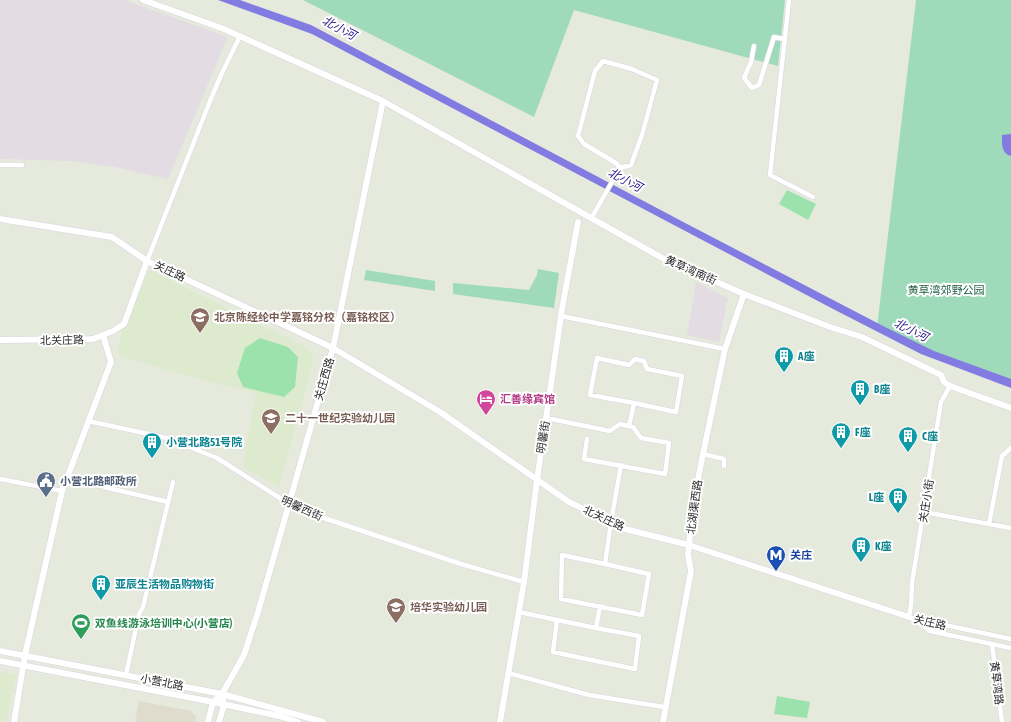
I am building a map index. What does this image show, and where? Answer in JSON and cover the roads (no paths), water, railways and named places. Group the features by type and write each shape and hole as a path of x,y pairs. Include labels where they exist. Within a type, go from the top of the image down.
{"street":[{"name":"黄草湾南街","path":"143,0 224,29 383,101 592,217 664,259 744,294 830,327 862,337 941,375 944,382 950,386 1011,408"},
{"path":"788,0 770,175 813,197"},
{"path":"147,261 213,94 240,36"},
{"path":"754,46 751,62 744,78 752,88 759,85 774,37 784,39"},
{"path":"592,217 620,168 631,166 642,135 656,80 632,69 603,61 595,71 578,136 584,144 616,163 620,168"},
{"name":"关庄西路","path":"214,702 222,694 244,655 258,612 333,348 383,101"},
{"path":"0,164 22,166"},
{"name":"关庄路","path":"0,219 112,237 147,261 333,348"},
{"name":"明馨街","path":"500,722 524,582 561,316 578,222"},
{"name":"北关庄路","path":"0,340 93,339 124,324 147,261"},
{"name":"北湖渠西路","path":"662,722 691,571 688,555 693,505 725,349 744,294"},
{"path":"561,316 725,349"},
{"path":"14,722 23,665 62,491 111,362 103,335"},
{"name":"北关庄路","path":"333,348 440,412 569,502 625,529 689,545 909,617"},
{"path":"597,358 629,365 635,359 644,361 648,369 682,376 676,412 634,403 590,395 597,358"},
{"name":"关庄小街","path":"909,617 912,584 941,402 950,386"},
{"path":"629,426 634,403"},
{"path":"546,418 610,431 620,424 633,427 640,438 669,443 665,474 584,459 587,439"},
{"name":"明馨西街","path":"88,421 167,438 217,458 289,504 309,513 461,564 524,582"},
{"path":"989,524 1002,456 1011,448"},
{"path":"703,454 724,459 724,466"},
{"path":"605,564 622,465"},
{"path":"0,478 62,491"},
{"path":"126,675 139,614 143,607 173,482"},
{"path":"104,487 168,502"},
{"path":"924,512 1011,528"},
{"path":"562,555 605,564 649,574 642,615 561,599 562,555"},
{"path":"596,628 600,606"},
{"path":"519,612 639,636 635,669 553,652 557,620"},
{"name":"关庄路","path":"909,617 1011,639"},
{"name":"关庄路","path":"909,617 930,631 1011,648"},
{"name":"黄草湾路","path":"992,644 1002,722"},
{"name":"小营北路","path":"0,650 222,694 323,722"},
{"name":"小营北路","path":"0,661 214,702 298,722"},
{"path":"508,673 589,695 664,707"},
{"path":"219,722 224,705 222,694"},
{"path":"208,722 214,702"}],"place":[{"name":"北京陈经纶中学嘉铭分校（嘉铭校区）","path":"200,334"},
{"name":"A座","path":"784,373"},
{"name":"B座","path":"860,406"},
{"name":"汇善缘宾馆","path":"486,416"},
{"name":"二十一世纪实验幼儿园","path":"271,435"},
{"name":"F座","path":"841,449"},
{"name":"C座","path":"908,453"},
{"name":"小营北路51号院","path":"152,459"},
{"name":"小营北路邮政所","path":"46,498"},
{"name":"L座","path":"898,514"},
{"name":"K座","path":"861,563"},
{"name":"关庄","path":"776,572"},
{"name":"亚辰生活物品购物街","path":"101,601"},
{"name":"培华实验幼儿园","path":"396,624"},
{"name":"双鱼线游泳培训中心(小营店)","path":"81,640"}],"water label":[{"name":"北小河","path":"339,28"},
{"name":"北小河","path":"625,180"},
{"name":"北小河","path":"911,330"}],"park label":[{"name":"黄草湾郊野公园","path":"946,290"}]}
